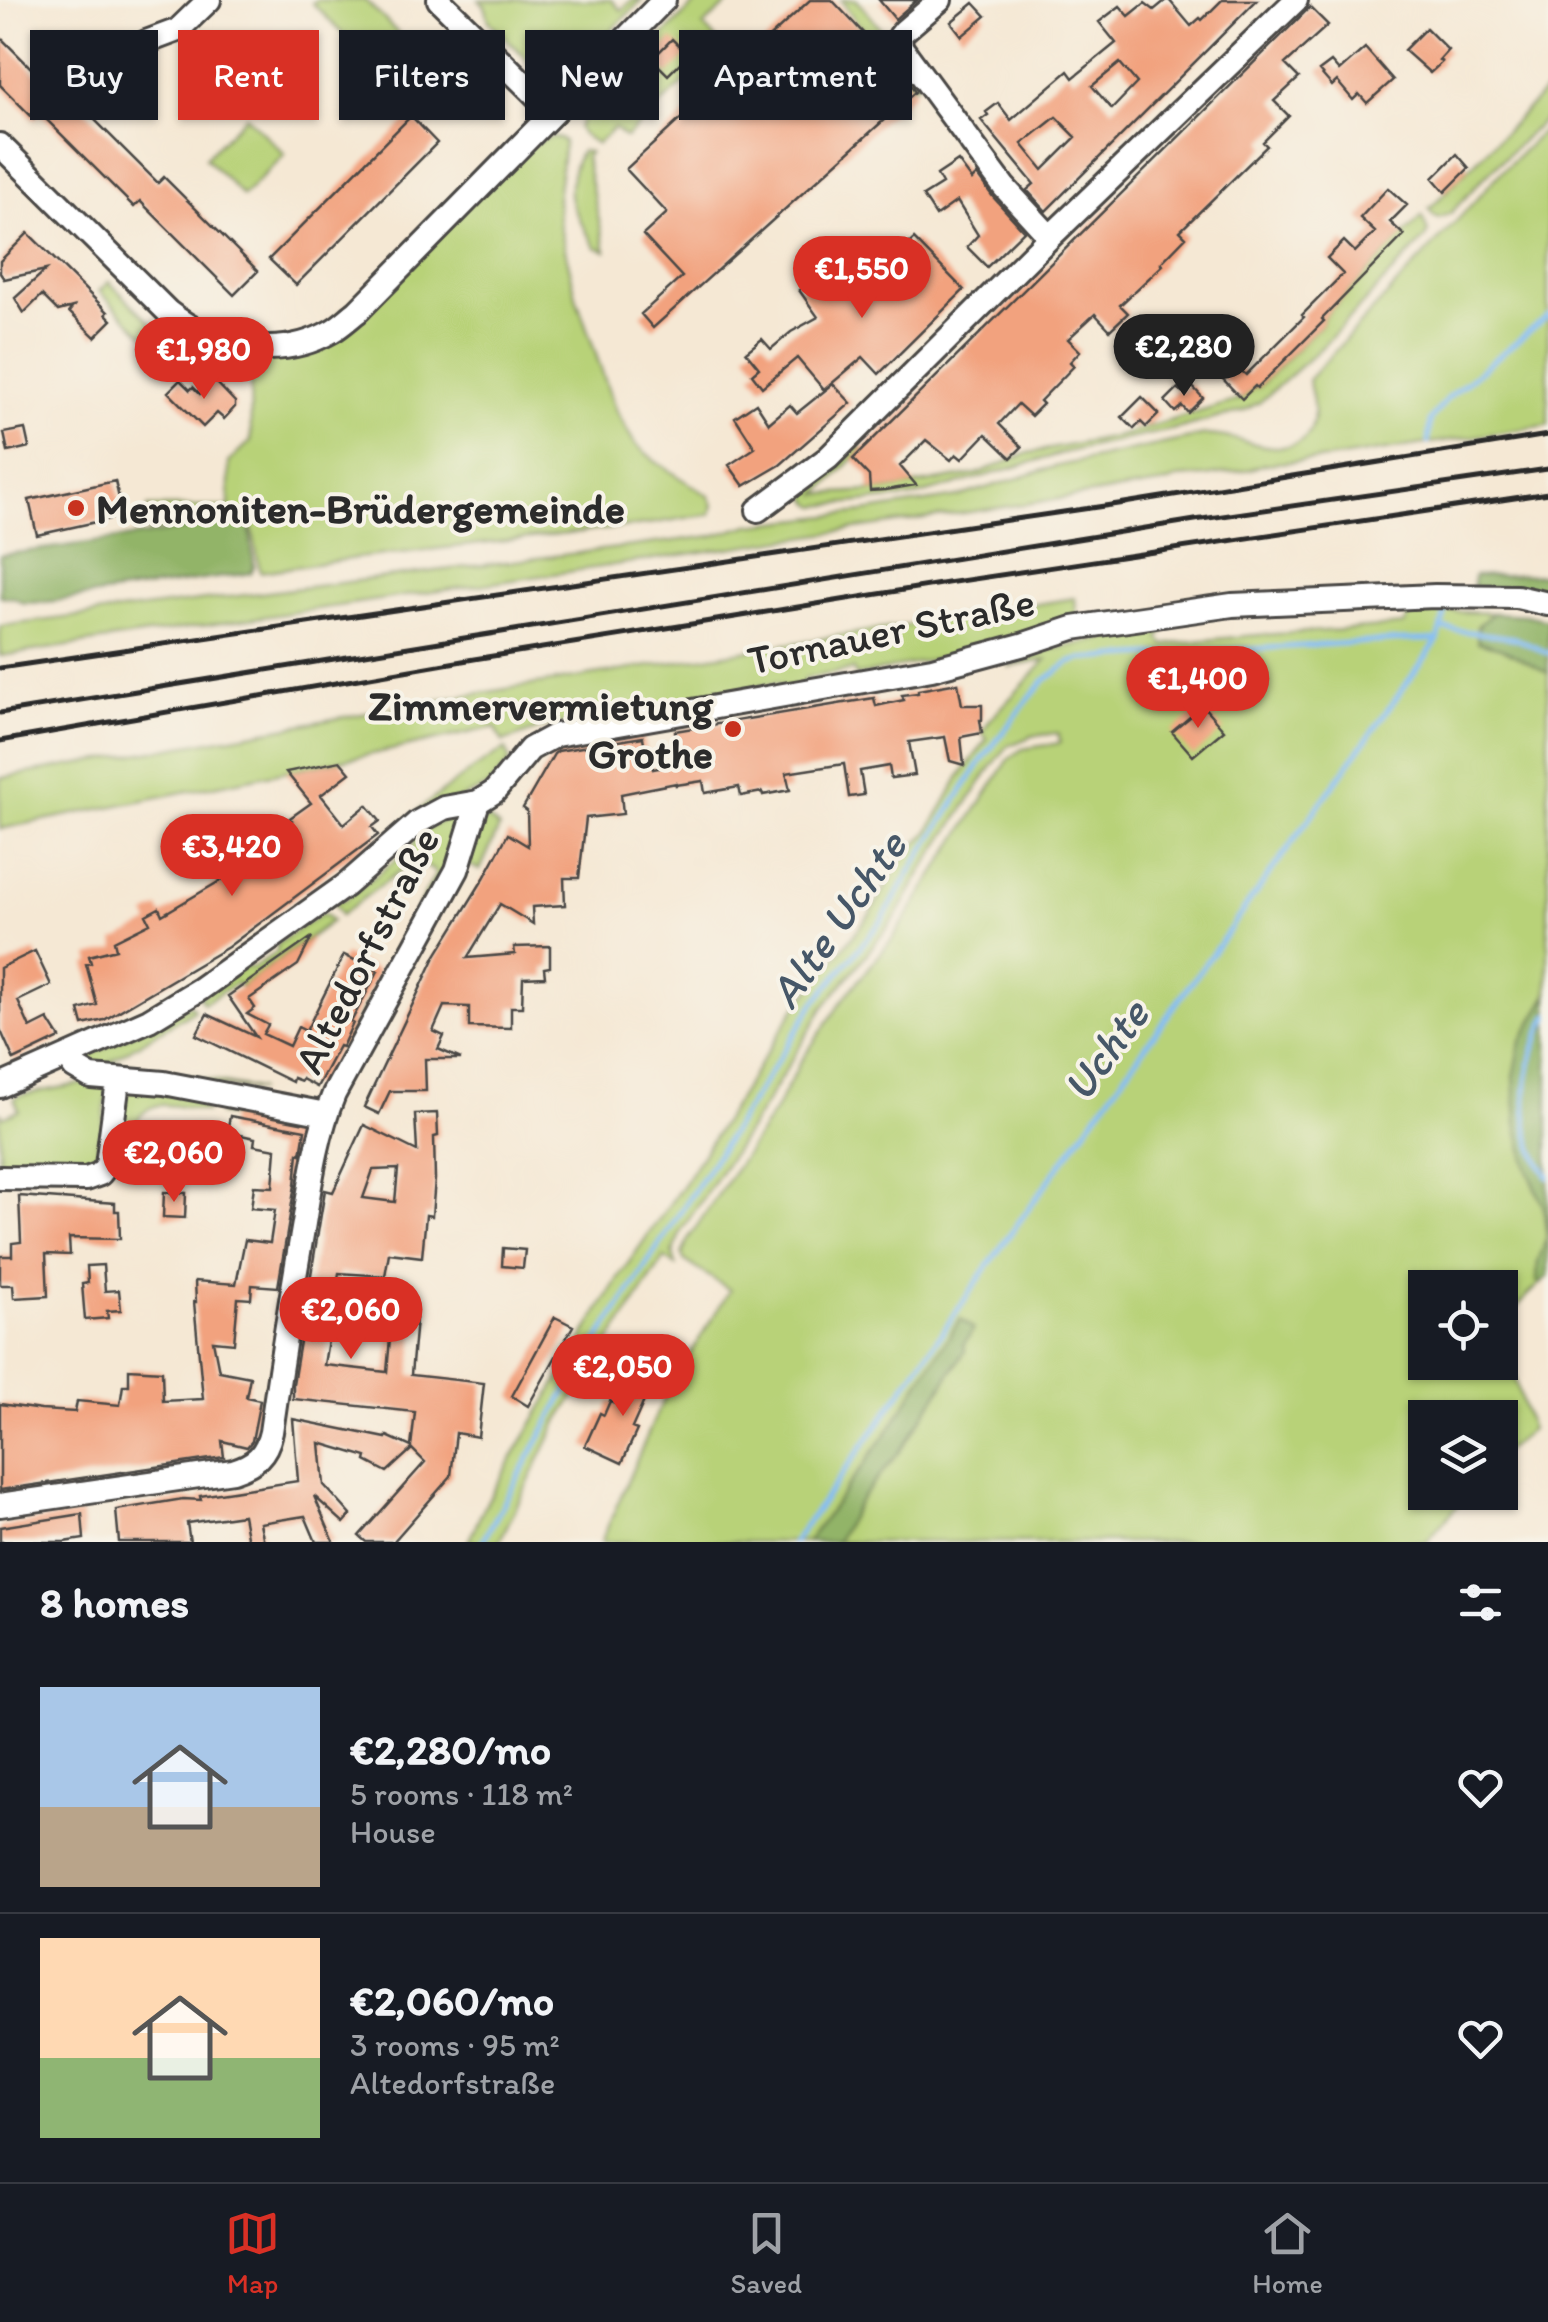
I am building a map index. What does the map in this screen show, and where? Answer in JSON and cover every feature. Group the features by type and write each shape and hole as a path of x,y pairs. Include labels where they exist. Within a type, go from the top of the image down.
{"street":[{"path":"158,38 178,30 209,0"},
{"path":"439,0 525,85"},
{"path":"634,30 664,0"},
{"path":"940,0 904,31 900,36 902,47 1004,186 1050,237"},
{"path":"758,510 828,458 1296,0"},
{"path":"0,146 186,326 236,346 262,348 308,342 358,312 544,120"},
{"name":"Tornauer Straße","path":"0,1086 149,1020 200,989 346,885 418,822 444,808 478,802 494,792 530,748 556,735 932,669 1073,628 1117,620 1232,605 1446,596 1516,597 1548,604"},
{"name":"Altedorfstraße","path":"0,1506 233,1471 250,1466 267,1447 326,1114 457,870 478,802"},
{"path":"68,1056 74,1067 92,1077 164,1083 326,1114"},
{"path":"0,1178 86,1178 100,1174 107,1165 118,1080"}],"green space":[{"path":"365,0 395,30 339,30 312,3"},
{"path":"479,0 611,0 621,10 632,0 642,0 612,30 525,30 525,57 505,37 505,30 498,30 489,21"},
{"path":"699,0 733,0 703,26 707,30 679,30 679,87 659,106 659,40"},
{"path":"841,0 857,0 882,30 864,30"},
{"path":"1548,88 1548,116 1451,213 1439,218 1433,215 1429,209"},
{"path":"242,120 250,120 285,154 243,196 205,158"},
{"path":"645,120 626,138 614,128 597,144 581,134 581,123"},
{"path":"1548,126 1548,425 1328,459 1264,464 1167,483 0,656 0,626 712,536 750,525 957,497 1054,467 1205,435 1265,446 1289,446 1300,442 1312,426 1308,380"},
{"path":"553,137 564,142 557,200 560,227 577,300 615,409 635,444 709,496 711,514 260,572 250,515 148,531 148,507 229,507 229,462 251,441 250,358 291,356 534,144"},
{"path":"581,151 589,152 585,157 606,251 595,247 571,201 572,175"},
{"path":"1422,216 1428,232 1424,239 1323,346 1260,402 1243,411 1067,452 913,497 817,506 807,497 808,483 850,447 863,449 818,494 886,490 976,474 1029,453 1119,436 1242,399 1255,386 1258,388 1323,322"},
{"path":"109,282 168,339 166,343 152,329 144,335 99,291"},
{"path":"249,521 254,566 251,573 47,602 23,603 0,596 0,555"},
{"path":"1548,574 1548,596 1473,587 1474,576"},
{"path":"1075,598 1077,620 1041,626 1034,638 856,676 853,670 805,678 802,685 785,688 777,683 730,692 728,698 548,726 503,742 495,727 0,829 0,778 475,694"},
{"path":"1412,610 1493,613 1477,626 1478,642 1501,648 1548,673 1548,995 1521,1041 1527,1168 1543,1205 1547,1237 1538,1263 1540,1284 1518,1305 1518,1270 1408,1270 1408,1380 1515,1380 1531,1430 1518,1440 1518,1400 1408,1400 1408,1510 1453,1510 1426,1542 836,1542 860,1500 904,1446 965,1351 963,1345 973,1329 960,1319 887,1433 807,1542 601,1542 658,1411 730,1290 684,1260 682,1254 688,1239 774,1112 801,1061 842,1001 893,938 1009,759 1022,749 1060,743 1058,733 1032,736 1008,746 992,766 897,916 823,1008 681,1231 673,1253 676,1265 664,1258 558,1422 499,1542 468,1542 485,1505 618,1278 687,1179 794,1010 870,914 902,859 928,832 987,739 982,733 989,721 1046,660 1008,667 1049,650 1166,629 1159,638 1165,645 1404,625"},
{"path":"1493,613 1548,620 1548,673 1501,648 1478,642 1478,628"},
{"path":"506,749 510,761 489,786 398,826 464,776"},
{"path":"448,817 461,821 464,836 319,1101 315,1101 436,873 416,859 341,915 334,903 345,900 413,846 414,837"},
{"path":"480,819 489,819 499,828 480,870 467,864"},
{"path":"321,914 332,921 241,987 237,983 204,1003 199,997 246,966 252,968 277,952 277,944"},
{"path":"1548,995 1548,1276 1540,1284 1538,1262 1547,1237 1543,1205 1527,1168 1517,1124 1514,1077 1521,1041"},
{"path":"190,1004 194,1010 111,1061 259,1090 97,1074 85,1062 87,1057"},
{"path":"86,1083 108,1088 97,1169 0,1174 0,1111 3,1117 19,1110 14,1098 21,1095"},
{"path":"129,1088 202,1100 205,1112 155,1106 136,1123 129,1159 113,1156"},
{"path":"225,1104 300,1118 311,1131 310,1157 301,1154 304,1130 218,1114"},
{"path":"960,1319 974,1329 963,1345 965,1350 904,1446 860,1500 836,1542 807,1542 887,1433"}],"building":[{"path":"810,0 832,0 860,30 777,30"},
{"path":"879,0 917,0 895,19"},
{"path":"1169,0 1191,26 1222,0 1257,0 1046,211 1027,190 1034,184 981,120 998,103 1011,120 1068,71 1073,78 1116,43 1099,22 1120,6 1129,16 1145,3 1154,10","holes":["1120,63 1137,83 1112,109 1092,86","1056,117 1076,137 1043,170 1022,144"]},
{"path":"974,3 986,16 962,36 951,22"},
{"path":"1310,7 1328,25 1285,64 1299,78 1274,101 1289,116 1263,142 1267,146 1180,231 1186,237 1120,305 1128,313 1110,330 1095,314 1068,339 1080,351 1070,362 1074,366 1040,401 1043,404 1031,416 1018,404 999,424 1022,447 1011,458 986,434 962,459 956,454 951,460 926,440 900,466 916,485 870,491 869,476 853,459"},
{"path":"1426,28 1448,50 1430,73 1404,50"},
{"path":"0,37 30,67 30,115 0,85"},
{"path":"672,39 679,46 679,64 668,75 659,66 659,52"},
{"path":"1365,48 1393,80 1367,103 1359,94 1353,100 1337,81 1332,86 1319,71 1331,62 1339,71"},
{"path":"47,120 95,120 158,183 164,177 258,271 234,295 140,201 134,207"},
{"path":"407,120 415,120 437,143 296,285 269,259"},
{"path":"679,120 884,120 653,328 641,314 682,277 643,235 667,213 626,169"},
{"path":"1457,154 1469,168 1445,192 1433,178"},
{"path":"958,161 972,180 977,175 1024,231 987,267 967,247 978,235 957,201 936,216 923,196 942,184 937,175"},
{"path":"1388,188 1407,205 1390,222 1404,235 1324,321 1242,399 1221,377 1234,364 1246,375 1343,274 1327,258 1344,241 1355,252 1375,232 1360,218"},
{"path":"28,233 108,312 112,320 95,337 69,312 73,307 58,311 42,295 24,313 15,298 46,270 4,279 0,261"},
{"path":"914,239 964,290 879,374 863,357 824,390 797,358 762,387 752,374 759,368 746,352 762,339 771,349 818,317 799,290 818,277 830,295 864,271 880,293 907,267 896,256"},
{"path":"180,380 200,394 214,380 235,402 235,407 224,419 217,413 203,427 168,392"},
{"path":"833,384 851,403 780,465 744,486 729,465 755,448 735,417 756,403 769,423 790,405 797,413"},
{"path":"1190,384 1203,398 1188,413 1182,406 1175,412 1165,401 1178,388 1182,392"},
{"path":"1142,397 1159,414 1146,427 1141,422 1134,429 1122,417"},
{"path":"25,429 29,447 8,452 4,433"},
{"name":"Mennoniten-Brüdergemeinde","path":"115,481 123,516 37,535 29,500"},
{"path":"958,683 962,705 982,705 982,733 961,737 964,765 950,761 945,737 909,742 915,775 891,778 889,766 860,771 864,795 849,797 844,764 786,773 790,790 763,795 762,792 741,796 739,787 705,793 703,781 621,794 623,814 586,818 579,878 564,878 565,905 532,907 533,924 500,904 467,958 515,954 514,947 550,946 550,967 544,968 545,977 523,978 522,1007 511,1007 511,1028 469,1027 469,1007 444,1006 433,1031 444,1036 438,1049 461,1059 425,1059 426,1091 390,1091 379,1114 364,1107 435,957 508,834 528,846 527,811 523,808 558,751 643,737 648,767 653,769 680,764 675,731 874,698 876,706 904,700 902,695 918,690"},
{"path":"1203,706 1224,730 1193,756 1172,732"},
{"path":"340,761 350,773 321,795 344,824 367,805 380,821 372,827 378,835 228,947 104,1020 83,1025 79,1010 97,1005 86,964 91,963 89,956 116,949 114,941 150,923 146,915 159,908 162,915 247,865 242,856 311,803 286,772"},
{"path":"312,937 298,965 249,999 255,1008 247,1014 268,1025 263,1034 289,1046 298,1027 306,1031 344,955 378,971 342,1047 339,1046 317,1087 302,1079 293,1078 292,1082 196,1035 207,1014 256,1037 228,996"},
{"path":"35,951 51,985 18,1001 30,1028 48,1019 60,1038 14,1060 0,1029 0,968"},
{"path":"437,1113 432,1216 426,1215 422,1257 389,1253 385,1276 339,1273 324,1365 387,1372 392,1316 416,1319 411,1375 484,1383 478,1437 456,1433 451,1476 393,1542 366,1542 359,1536 425,1462 412,1449 387,1472 366,1461 367,1457 320,1443 324,1485 351,1515 344,1523 314,1496 334,1542 316,1542 305,1516 260,1523 264,1542 248,1542 243,1515 187,1523 190,1542 119,1542 116,1510 183,1499 201,1500 200,1496 298,1481 293,1419 387,1436 411,1447 415,1412 293,1399 293,1384 325,1190 333,1192 364,1125 417,1151 415,1114","holes":["398,1169 395,1202 363,1198 373,1170"]},
{"path":"230,1116 305,1130 301,1154 298,1153 278,1287 252,1285 251,1299 238,1298 234,1343 213,1341 219,1371 250,1377 246,1397 260,1400 252,1441 247,1447 222,1441 224,1457 0,1490 0,1404 75,1412 77,1401 120,1405 123,1385 129,1385 129,1369 162,1371 163,1401 203,1399 195,1281 236,1284 245,1240 270,1243 275,1210 251,1208 254,1186 273,1187 276,1149 254,1145 255,1138 227,1132"},
{"path":"164,1192 186,1193 185,1218 163,1217"},
{"path":"19,1196 115,1203 120,1239 69,1238 70,1255 46,1254 48,1296 14,1298 13,1285 0,1285 0,1256 12,1256 12,1243 21,1242"},
{"path":"503,1248 525,1250 523,1268 502,1266"},
{"path":"103,1265 105,1291 119,1290 121,1310 107,1311 108,1318 85,1320 82,1284 88,1283 87,1266"},
{"path":"555,1317 573,1326 528,1406 512,1396"},
{"path":"651,1358 661,1363 655,1377 661,1380 653,1394 648,1392 622,1463 585,1446 610,1401 625,1407"},
{"path":"82,1514 84,1539 0,1542 0,1527"}],"waterway":[{"name":"Uchte","path":"1428,443 1430,421 1448,397 1548,316"},
{"name":"Uchte","path":"793,1542 1438,640 1448,603"},
{"path":"1441,628 1514,638 1548,653"},
{"name":"Alte Uchte","path":"482,1542 572,1381 815,1002 883,919 982,760 1044,681 1069,663 1082,659 1438,640"},
{"path":"1548,1016 1530,1064 1526,1098 1528,1132 1548,1177"}],"railway":[{"path":"0,668 1118,504 1548,435"},
{"path":"0,713 1195,520 1548,469"},
{"path":"0,741 947,583 1548,493"}],"place":[{"name":"Mennoniten-Brüdergemeinde","path":"76,508"},
{"name":"Zimmervermietung Grothe","path":"733,729"}]}
